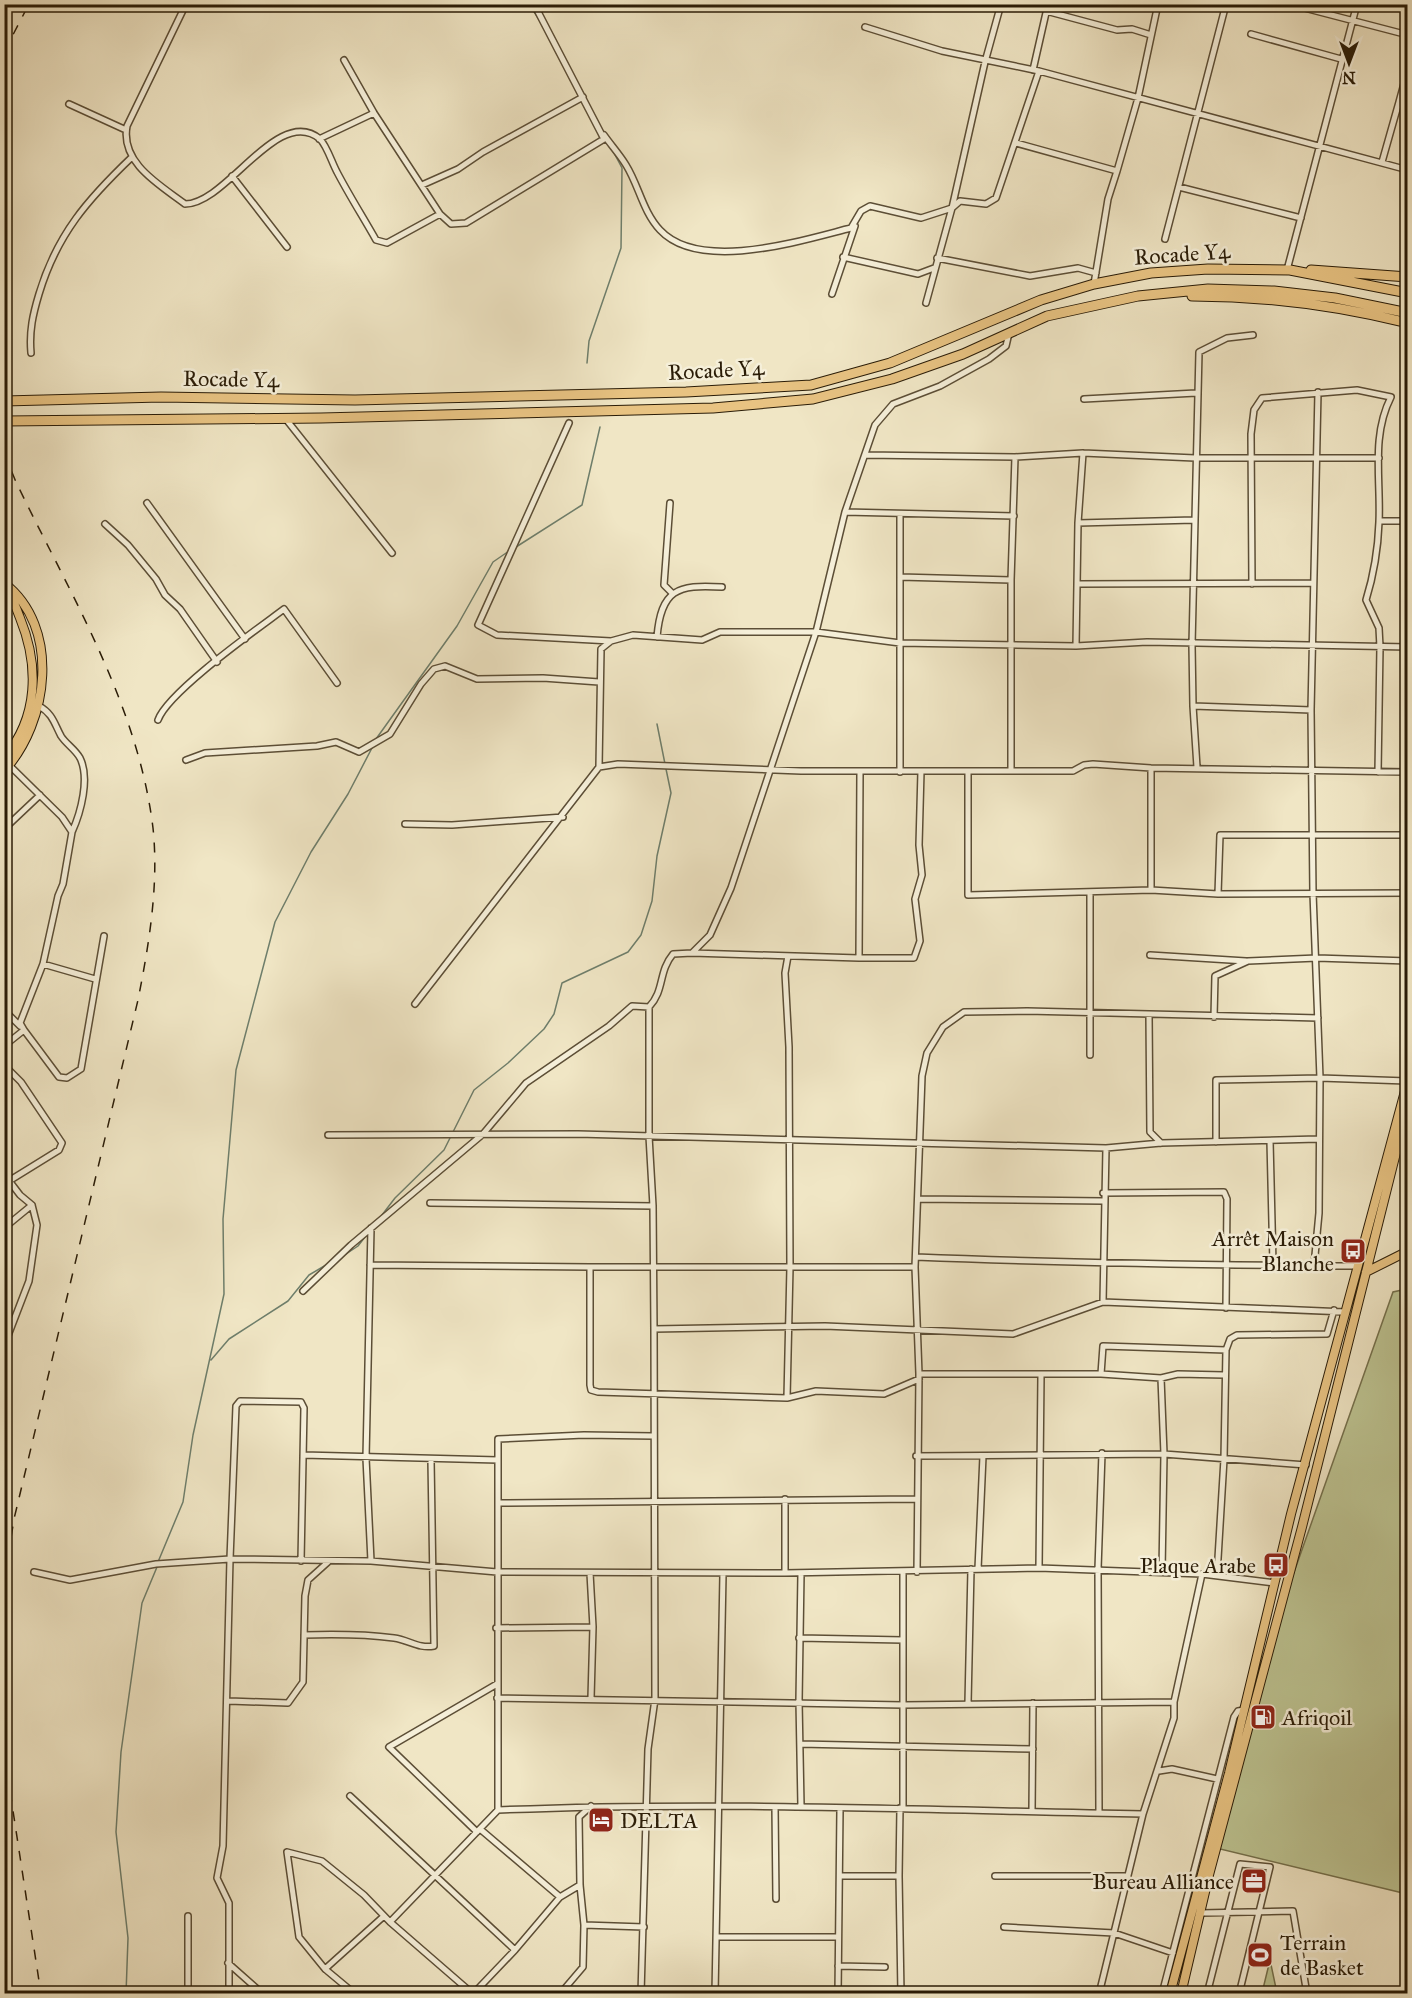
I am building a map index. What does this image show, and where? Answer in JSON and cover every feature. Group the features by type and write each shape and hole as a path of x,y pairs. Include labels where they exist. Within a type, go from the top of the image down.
{"highway":[{"name":"Rocade Y4","path":"5,401 161,397 355,400 686,392 811,385 890,363 1041,300 1094,284 1151,273 1208,268 1288,270 1404,292"},
{"path":"1288,270 1338,270 1407,277"},
{"name":"Rocade Y4","path":"9,421 321,418 712,408 813,399 892,379 963,354 1047,316 1138,296 1208,289 1274,291 1335,298 1407,313"},
{"path":"1138,296 1284,300 1347,308 1407,322"}],"main road":[{"path":"4,583 23,601 36,634 43,677 39,706 25,742 6,764"},
{"path":"4,590 9,594 24,626 34,675 31,704 23,728 6,764"},
{"path":"1170,1994 1245,1710 1305,1465 1407,1081"},
{"path":"1181,1994 1209,1875 1302,1527 1407,1105"},
{"path":"1366,1272 1407,1251"}],"street":[{"path":"186,4 126,130 127,144 132,157 152,179 185,204 196,202 293,130 302,130 319,139 376,240 387,243 440,214"},
{"path":"534,4 604,135 627,166 645,208 659,229 673,241 688,248 731,250 788,244 851,228 861,211 870,206 921,218 952,208 960,201 986,204 996,198 1016,143 1036,70 1048,4"},
{"path":"926,303 952,208 985,62 1001,4"},
{"path":"1094,284 1108,199 1138,98 1158,4"},
{"path":"1165,239 1226,4"},
{"path":"1289,4 1407,35"},
{"path":"1288,270 1357,4"},
{"path":"1046,11 1117,30 1132,29 1151,35"},
{"path":"865,27 985,62 1036,70 1407,170"},
{"path":"1251,34 1341,59"},
{"path":"344,60 374,113 440,214 451,224 466,223 602,142 604,135"},
{"path":"1382,162 1407,69"},
{"path":"422,185 458,169 483,152 583,97"},
{"path":"1399,102 1407,104"},
{"path":"69,104 126,130"},
{"path":"319,139 374,113"},
{"path":"1016,143 1117,171"},
{"path":"31,353 31,321 46,270 69,224 94,193 132,157"},
{"path":"232,176 287,247"},
{"path":"1179,187 1301,218"},
{"path":"832,294 857,218"},
{"path":"843,257 918,274 934,268"},
{"path":"937,258 1030,276 1078,267 1096,273"},
{"path":"692,953 710,935 730,888 816,632 846,512 875,425 888,408 969,372 1006,346 1010,333"},
{"path":"1197,767 1192,645 1196,393 1199,352 1227,338 1253,335"},
{"path":"1252,584 1251,459 1254,410 1262,398 1356,390 1391,397 1379,437 1379,521 1376,564 1366,600 1379,628 1378,772"},
{"path":"1314,1266 1319,1213 1320,1078 1313,893 1311,710 1318,392"},
{"path":"1084,399 1196,393"},
{"path":"284,417 392,553"},
{"path":"568,423 478,625 497,635 611,642"},
{"path":"865,455 1016,457 1083,453 1251,459 1379,458"},
{"path":"1076,646 1078,524 1083,453"},
{"path":"1011,771 1011,580 1016,457"},
{"path":"147,503 245,639"},
{"path":"670,503 664,585 672,593"},
{"path":"846,512 1014,516"},
{"path":"900,514 900,772"},
{"path":"1078,524 1194,520"},
{"path":"1379,521 1407,521"},
{"path":"105,524 128,545 156,579 165,595 180,609 217,662"},
{"path":"900,577 1011,580"},
{"path":"1078,584 1312,583"},
{"path":"657,637 658,618 666,598 672,593 687,588 722,587"},
{"path":"158,720 162,710 180,691 284,609 337,683"},
{"path":"415,1004 563,817 599,767 602,649 611,642 633,635 702,640 720,632 816,632 900,643 1076,646 1147,642 1192,645 1312,644 1407,647"},
{"path":"186,760 205,753 317,746 336,742 358,752 390,734 421,684 434,669 446,666 477,679 543,678 600,682"},
{"path":"23,1031 20,1023 43,964 58,896 63,884 72,832 79,813 84,769 79,756 61,736 51,714 39,706"},
{"path":"1193,706 1311,710"},
{"path":"6,764 62,817 72,832"},
{"path":"599,767 618,764 860,772 968,772 1073,771 1084,765 1093,764 1151,768 1407,772"},
{"path":"1151,768 1151,890"},
{"path":"641,1994 648,1749 655,1699 653,1206 649,1136 649,1007 658,997 665,964 673,954 914,958 920,940 915,899 922,876 919,845 921,771"},
{"path":"859,958 860,772"},
{"path":"968,772 968,895 1090,894 1151,890 1218,894 1407,893"},
{"path":"4,829 40,795"},
{"path":"405,824 452,825 563,817"},
{"path":"1218,894 1220,835 1407,835"},
{"path":"1090,894 1090,1055"},
{"path":"4,1010 13,1016 59,1077 67,1078 78,1071 86,1050 95,979 104,936"},
{"path":"787,1398 790,1329 790,1138 785,973 788,956"},
{"path":"1150,956 1248,961 1317,958 1407,961"},
{"path":"1214,1017 1215,976 1248,961"},
{"path":"43,964 95,979"},
{"path":"303,1291 371,1228 483,1134 526,1083 609,1026 632,1006 649,1007"},
{"path":"917,1572 916,1456 919,1376 915,1267 922,1076 927,1053 943,1027 964,1012 1091,1012 1318,1018"},
{"path":"1149,1015 1150,1132 1161,1143"},
{"path":"4,1046 23,1031"},
{"path":"4,1065 21,1082 62,1143 59,1150 7,1182"},
{"path":"1216,1142 1216,1080 1320,1078 1407,1081"},
{"path":"328,1135 483,1134 790,1138 1106,1148 1161,1143 1318,1139"},
{"path":"1270,1141 1273,1264"},
{"path":"1102,1302 1103,1192 1106,1148"},
{"path":"4,1174 7,1182 32,1205 37,1225 33,1242 32,1271 4,1346"},
{"path":"1103,1192 1224,1192 1227,1199 1226,1308"},
{"path":"918,1199 1103,1201"},
{"path":"430,1203 653,1206"},
{"path":"4,1228 32,1205"},
{"path":"371,1228 366,1458 371,1561"},
{"path":"916,1257 1103,1264 1227,1263 1358,1266"},
{"path":"370,1265 915,1267"},
{"path":"590,1267 591,1390 654,1395 787,1398 816,1391 884,1394 919,1376 1101,1374 1161,1378 1178,1374 1224,1375"},
{"path":"654,1329 790,1329 825,1326 1013,1334 1102,1302 1346,1312"},
{"path":"1217,1575 1224,1458 1224,1375 1226,1350 1230,1339 1237,1335 1327,1334 1334,1310"},
{"path":"1101,1374 1103,1346 1226,1350"},
{"path":"1039,1568 1041,1375"},
{"path":"1161,1378 1164,1454 1162,1571"},
{"path":"228,1994 229,1903 218,1878 223,1846 229,1701 230,1559 236,1406 240,1401 301,1402 304,1408 301,1561"},
{"path":"390,1922 498,1810 496,1628 498,1439 584,1435 653,1436"},
{"path":"1099,1813 1098,1569 1102,1453"},
{"path":"916,1456 1164,1454 1305,1465"},
{"path":"303,1455 498,1460"},
{"path":"978,1569 983,1456"},
{"path":"304,1635 358,1634 401,1639 423,1648 434,1646 431,1460"},
{"path":"499,1503 653,1503 785,1499 916,1500"},
{"path":"784,1573 785,1499"},
{"path":"34,1572 70,1580 156,1564 230,1559 371,1561 497,1572 723,1574 1098,1569 1217,1575 1275,1583"},
{"path":"229,1701 288,1702 303,1682 305,1596 308,1580 328,1561"},
{"path":"968,1703 971,1569"},
{"path":"901,1994 899,1876 903,1746 903,1572"},
{"path":"590,1573 591,1698"},
{"path":"801,1573 799,1638 801,1806"},
{"path":"715,1994 723,1574"},
{"path":"1099,1994 1143,1814 1159,1771 1174,1718 1174,1702 1202,1574"},
{"path":"496,1628 592,1627"},
{"path":"799,1638 903,1640"},
{"path":"497,1684 388,1747 479,1831 560,1897"},
{"path":"497,1698 799,1701 903,1705 1174,1702"},
{"path":"1032,1811 1033,1703"},
{"path":"1162,1994 1234,1716 1238,1711 1245,1710"},
{"path":"800,1744 1033,1749"},
{"path":"1159,1771 1172,1768 1216,1779"},
{"path":"350,1796 515,1950"},
{"path":"498,1810 647,1805 1143,1814"},
{"path":"560,1994 583,1967 584,1925 579,1885 579,1817 591,1806"},
{"path":"775,1807 776,1899"},
{"path":"838,1994 840,1809"},
{"path":"355,1994 325,1969 299,1937 287,1852 322,1861 364,1895 390,1922 473,1993 515,1950 560,1897 579,1885"},
{"path":"1207,1994 1240,1864 1270,1867 1239,1994"},
{"path":"841,1876 899,1876"},
{"path":"995,1876 1128,1876"},
{"path":"1201,1913 1293,1911 1307,1994"},
{"path":"188,1916 188,1994"},
{"path":"325,1969 384,1916"},
{"path":"584,1925 644,1927"},
{"path":"1004,1927 1114,1933 1173,1953"},
{"path":"716,1937 838,1937"},
{"path":"228,1963 263,1994"},
{"path":"838,1966 885,1967"}],"green space":[{"path":"1407,1289 1407,1894 1216,1848 1280,1612 1393,1292"},
{"path":"1270,1960 1277,1993 1262,1993"}],"waterway":[{"path":"529,4 540,21"},
{"path":"587,363 589,341 621,248 622,168 613,151"},
{"path":"516,547 582,505 600,427"},
{"path":"376,739 457,626 493,562 509,551"},
{"path":"657,724 665,764"},
{"path":"158,1562 183,1502 193,1435 224,1294 223,1219 236,1070 275,922 311,852 348,794 373,746"},
{"path":"382,1215 395,1198 444,1150 474,1090 508,1063 544,1029 554,1014 562,983 628,952 641,935 652,901 657,856 671,793 666,769"},
{"path":"346,1254 358,1246 368,1233"},
{"path":"211,1360 229,1339 288,1301 309,1275 326,1265"},
{"path":"126,1994 128,1938 116,1832 121,1752 142,1603 157,1567"}],"railway":[{"path":"4,52 29,4"},
{"path":"4,453 16,482 79,607 117,693 133,737 145,782 155,849 154,893 138,1000 14,1519 4,1581"},
{"path":"4,1752 41,1994"}],"place":[{"name":"Arrêt Maison Blanche","path":"1353,1251"},
{"name":"Plaque Arabe","path":"1276,1565"},
{"name":"Afriqoil","path":"1263,1717"},
{"name":"DELTA","path":"601,1820"},
{"name":"Bureau Alliance","path":"1254,1881"},
{"name":"Terrain de Basket","path":"1260,1955"}]}
